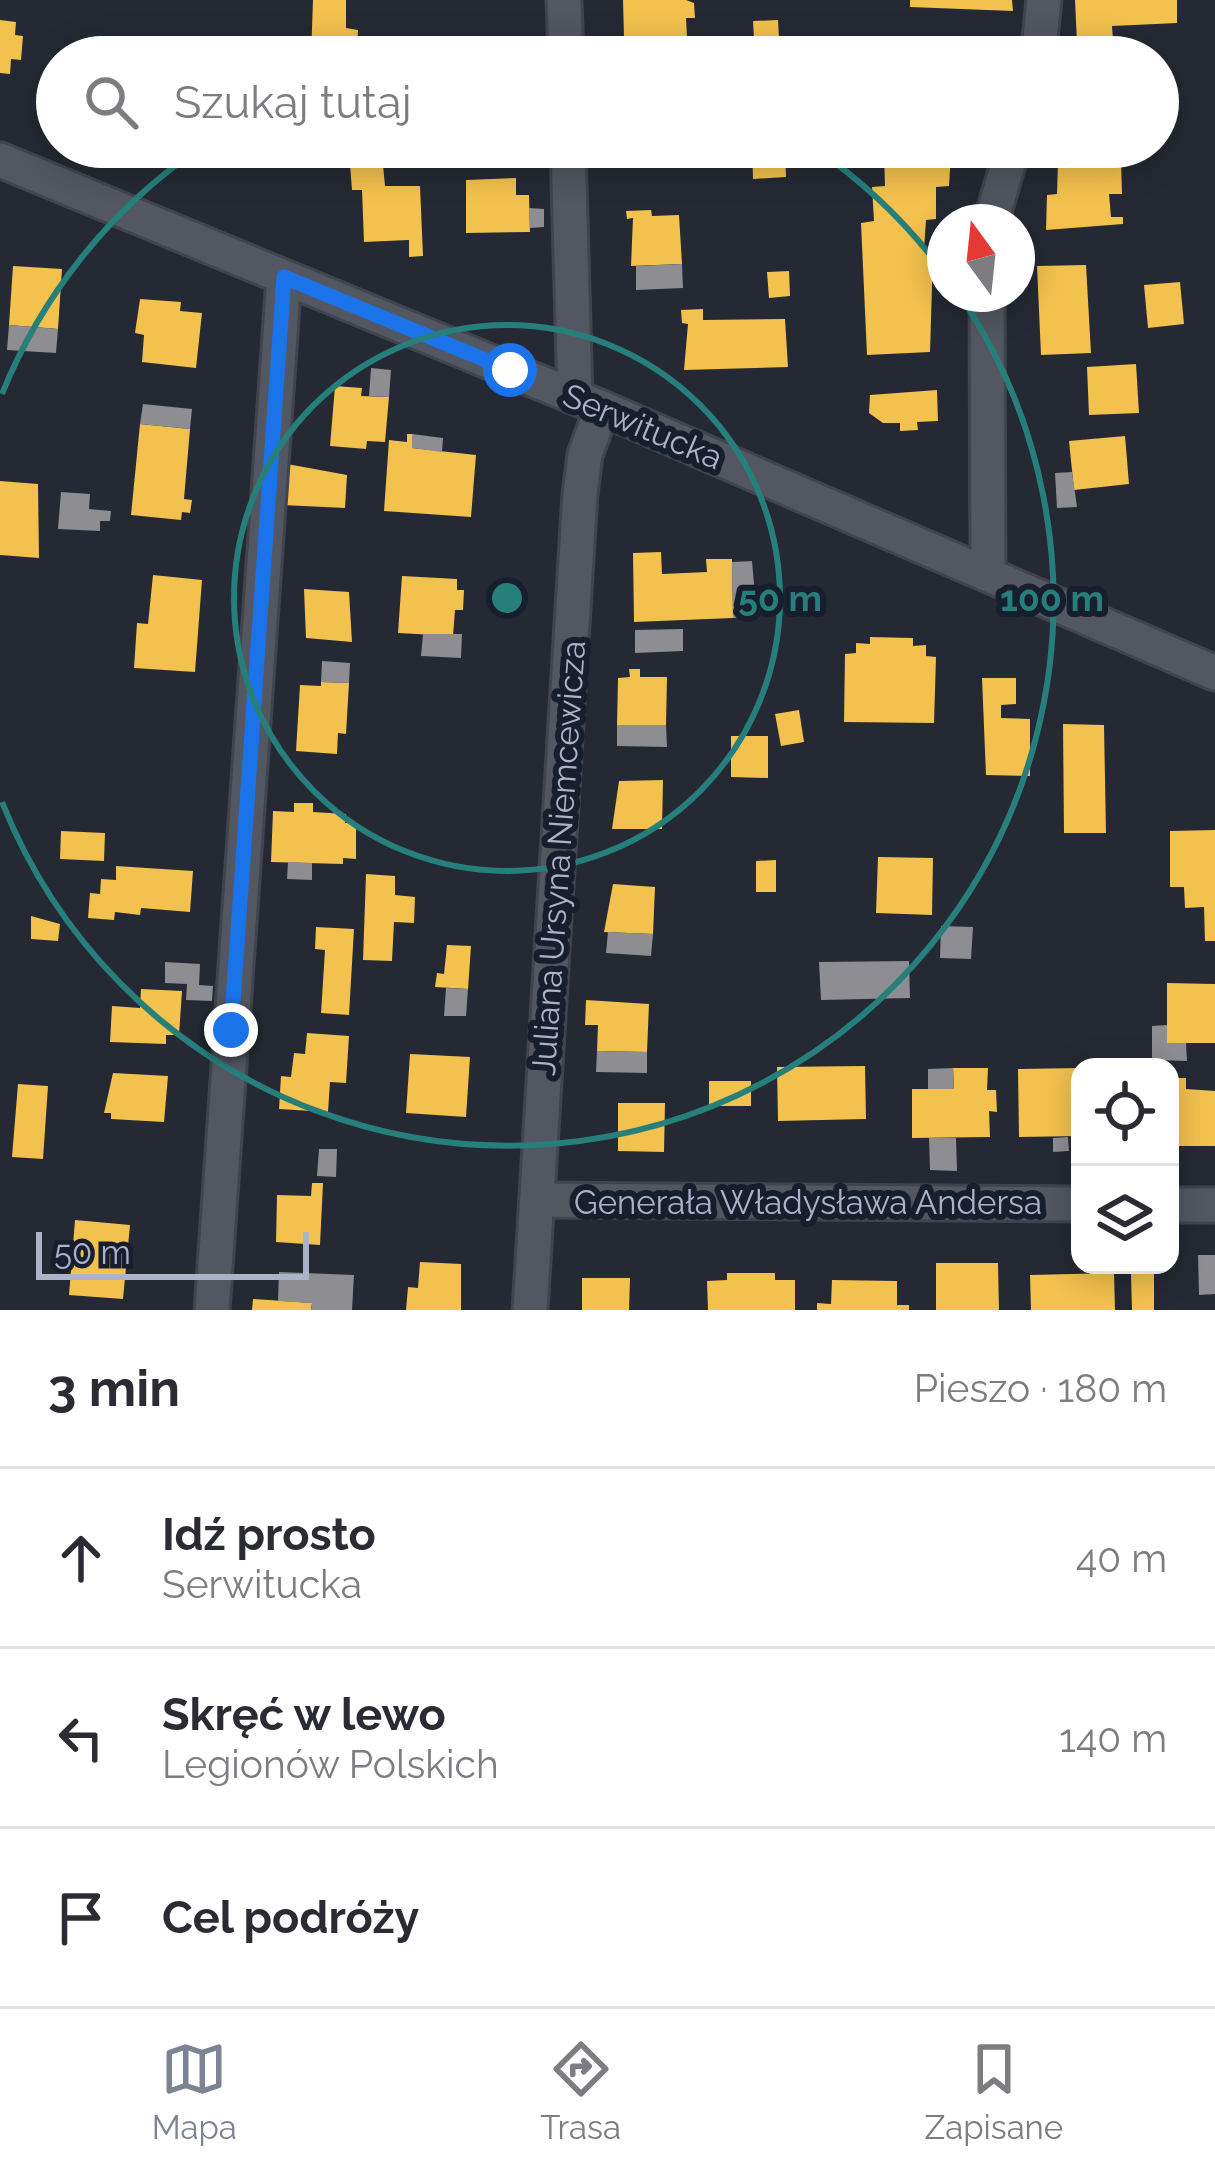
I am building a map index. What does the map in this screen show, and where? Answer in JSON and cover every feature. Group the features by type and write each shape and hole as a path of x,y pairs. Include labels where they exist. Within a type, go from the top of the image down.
{"street":[{"path":"564,0 565,36"},
{"path":"1040,36 1044,0"},
{"name":"Serwitucka","path":"0,160 589,403 1215,673"},
{"name":"Juliana Ursyna Niemcewicza","path":"530,1310 589,403 570,168"},
{"path":"996,204 1006,168"},
{"path":"212,1310 284,277"},
{"path":"987,312 988,574"},
{"name":"Generała Władysława Andersa","path":"537,1199 1071,1204"},
{"path":"1179,1205 1215,1205"}],"building: Mieszkania":[{"path":"313,0 346,0 346,28 358,30 358,36 312,36"},
{"path":"623,0 694,3 695,18 686,18 687,36 624,36"},
{"path":"910,0 1012,0 1013,11 910,7"},
{"path":"1075,0 1177,0 1177,23 1112,26 1113,36 1077,36"},
{"path":"0,20 16,22 15,35 23,36 21,60 11,59 10,74 0,73"},
{"path":"778,20 779,36 754,36 753,21"},
{"path":"350,168 383,168 385,186 420,186 423,256 409,257 409,240 364,242 362,190 352,190"},
{"path":"753,168 786,168 786,177 753,179"},
{"path":"884,168 950,168 949,186 936,187 936,204 927,204 924,250 930,352 867,355 861,223 874,221 872,187 885,186"},
{"path":"1058,168 1121,168 1122,194 1109,194 1111,217 1123,217 1123,224 1046,230 1047,195 1057,194"},
{"path":"516,178 516,195 529,195 530,232 466,233 466,180"},
{"path":"651,210 652,216 679,215 682,264 631,266 633,218 627,219 626,211"},
{"path":"1086,265 1091,353 1041,355 1037,266"},
{"path":"13,266 62,269 58,329 9,325"},
{"path":"789,271 790,296 769,298 767,272"},
{"path":"1180,282 1184,324 1148,328 1144,285"},
{"path":"140,299 181,302 180,311 202,313 196,368 142,362 144,335 135,333"},
{"path":"703,309 703,320 785,319 788,367 684,370 688,324 682,323 681,310"},
{"path":"1136,364 1139,413 1089,415 1087,367"},
{"path":"335,386 362,388 361,396 389,397 385,442 367,441 366,449 330,446"},
{"path":"937,390 938,421 917,422 918,430 900,431 900,423 883,423 869,413 870,395"},
{"path":"140,424 190,429 184,499 192,500 190,513 182,512 181,520 131,515"},
{"path":"407,434 412,434 412,448 476,455 471,517 384,511 389,440 407,442"},
{"path":"1125,436 1129,484 1074,490 1069,441"},
{"path":"287,464 347,475 345,508 282,505"},
{"path":"0,481 38,484 39,558 0,555"},
{"path":"661,552 662,574 707,572 706,559 732,559 733,618 634,622 633,553"},
{"path":"153,575 202,580 195,672 134,668 137,623 148,624"},
{"path":"402,576 457,579 457,590 464,590 463,610 455,610 453,636 398,633"},
{"path":"304,589 349,592 352,642 306,638"},
{"path":"870,637 913,638 913,646 926,645 926,656 936,657 934,723 844,722 845,654 856,653 856,643 870,644"},
{"path":"629,669 640,669 640,677 667,677 666,725 617,725 618,678 630,677"},
{"path":"982,678 1016,678 1016,704 1001,705 1001,718 1030,719 1030,776 986,775"},
{"path":"321,682 349,683 346,734 338,733 337,754 296,751 300,685 321,686"},
{"path":"799,710 804,742 781,746 775,714"},
{"path":"1063,724 1104,725 1106,833 1064,833"},
{"path":"731,736 768,736 768,778 731,777"},
{"path":"663,780 662,829 612,829 619,781"},
{"path":"294,803 313,803 313,812 346,814 345,823 356,823 356,859 343,858 343,864 271,862 273,811 294,812"},
{"path":"1215,830 1215,941 1205,941 1204,907 1185,908 1184,887 1170,887 1170,831"},
{"path":"61,831 105,833 104,861 60,859"},
{"path":"878,857 933,858 932,915 876,913"},
{"path":"776,860 776,892 756,892 756,861"},
{"path":"116,866 193,871 190,912 141,908 140,915 115,912 114,920 88,918 90,893 100,894 101,879 116,880"},
{"path":"366,874 395,876 395,895 415,897 414,923 394,922 392,961 363,960"},
{"path":"613,884 655,887 653,934 604,932"},
{"path":"31,916 60,924 58,941 31,939"},
{"path":"316,927 354,929 349,1015 321,1013 325,950 315,949"},
{"path":"447,945 471,946 468,989 435,987 437,973 444,974"},
{"path":"1167,983 1215,984 1215,1043 1167,1043"},
{"path":"141,989 182,991 179,1035 166,1035 166,1044 110,1042 112,1006 140,1008"},
{"path":"586,1000 649,1004 647,1052 597,1051 598,1025 585,1025"},
{"path":"307,1033 349,1036 346,1083 330,1082 328,1112 279,1109 281,1076 291,1077 294,1053 305,1054"},
{"path":"410,1054 470,1057 466,1117 406,1113"},
{"path":"865,1066 866,1119 778,1121 777,1067"},
{"path":"953,1068 988,1068 987,1090 996,1090 997,1112 989,1111 990,1137 912,1138 912,1089 954,1089"},
{"path":"1071,1068 1071,1136 1019,1137 1018,1069"},
{"path":"113,1073 168,1076 164,1122 111,1119 111,1113 104,1113"},
{"path":"1179,1078 1186,1078 1186,1089 1215,1091 1215,1146 1179,1146"},
{"path":"709,1081 751,1081 751,1106 709,1106"},
{"path":"18,1084 48,1086 43,1159 12,1157"},
{"path":"618,1103 665,1103 664,1152 618,1151"},
{"path":"312,1183 323,1183 320,1245 276,1242 277,1195 311,1196"},
{"path":"75,1220 130,1225 123,1299 69,1295"},
{"path":"420,1262 461,1264 461,1310 406,1310 408,1287 418,1288"},
{"path":"936,1263 998,1263 999,1310 936,1310"},
{"path":"727,1273 775,1273 775,1280 795,1280 795,1310 708,1310 707,1281 727,1280"},
{"path":"1114,1274 1115,1310 1031,1310 1030,1275"},
{"path":"1131,1274 1154,1274 1154,1310 1132,1310"},
{"path":"582,1278 630,1278 629,1310 582,1310"},
{"path":"832,1280 897,1281 897,1305 909,1305 909,1310 817,1310 817,1303 831,1304"},
{"path":"253,1299 312,1303 311,1310 252,1310"}],"building: Przemysł":[{"path":"529,208 544,209 544,227 530,228"},
{"path":"682,264 683,288 636,290 636,266"},
{"path":"9,325 58,329 56,353 7,350"},
{"path":"371,368 391,370 389,397 369,396"},
{"path":"143,404 192,409 190,429 140,424"},
{"path":"412,434 443,438 442,452 412,448"},
{"path":"1072,472 1077,507 1057,508 1055,473"},
{"path":"61,492 90,494 89,509 111,511 110,521 100,521 100,531 58,529"},
{"path":"752,561 757,618 733,618 732,562"},
{"path":"683,629 683,651 635,653 635,630"},
{"path":"423,634 462,634 461,658 421,656"},
{"path":"322,661 350,663 349,683 321,682"},
{"path":"617,725 666,725 667,747 617,746"},
{"path":"288,862 312,863 312,880 287,879"},
{"path":"941,926 973,927 971,959 940,958"},
{"path":"608,932 653,934 651,956 606,953"},
{"path":"909,961 910,998 821,1000 819,962"},
{"path":"165,962 200,964 199,985 213,986 212,1001 186,1000 187,984 165,983"},
{"path":"446,988 468,989 466,1016 444,1016"},
{"path":"1167,1025 1167,1043 1186,1043 1187,1061 1152,1058 1152,1026"},
{"path":"597,1051 647,1052 647,1073 596,1072"},
{"path":"953,1068 954,1089 928,1089 928,1069"},
{"path":"1068,1137 1069,1151 1053,1152 1053,1138"},
{"path":"929,1138 956,1138 957,1171 930,1170"},
{"path":"319,1149 337,1149 336,1177 317,1176"},
{"path":"1198,1255 1215,1255 1215,1294 1199,1295"},
{"path":"279,1272 354,1275 352,1310 311,1310 312,1303 278,1301"}],"route":[{"path":"231,1030 284,277 510,370"}]}
